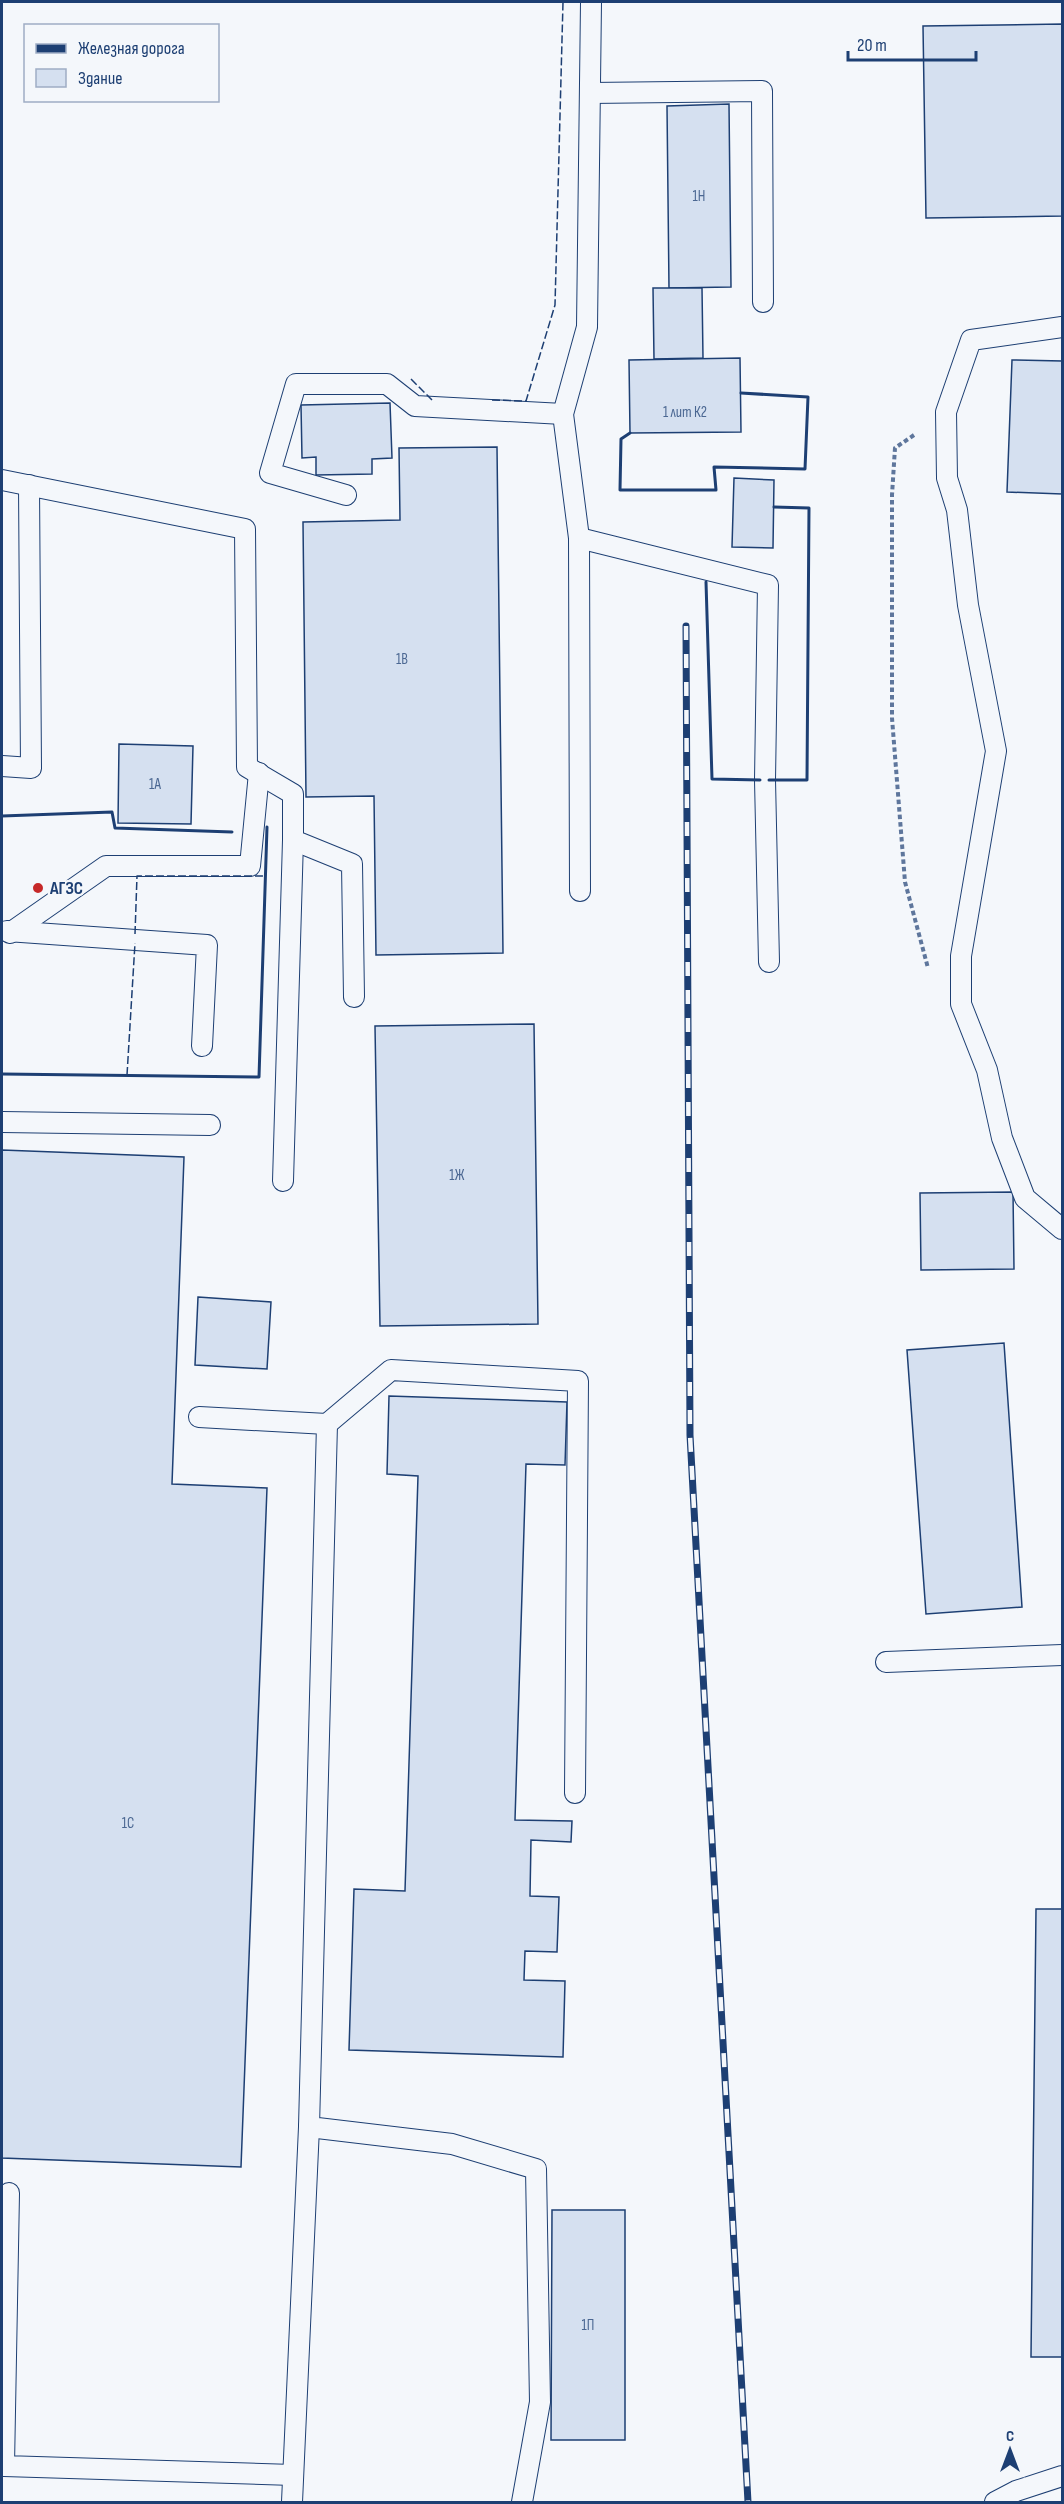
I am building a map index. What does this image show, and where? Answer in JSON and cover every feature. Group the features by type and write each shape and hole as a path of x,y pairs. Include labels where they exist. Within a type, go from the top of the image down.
{"lane":[{"path":"580,891 579,538 563,414 587,327 591,2"},
{"path":"590,93 762,92 763,302"},
{"path":"1062,327 971,340 946,412 947,478 957,510 968,605 996,751 961,956 961,1004 987,1070 1002,1138 1025,1198 1062,1229"},
{"path":"346,495 270,472 296,384 387,384 415,406 563,414"},
{"path":"2,480 245,529 247,767 293,794 284,1181"},
{"path":"2,766 31,768 29,485"},
{"path":"579,538 768,585 765,780 769,962"},
{"path":"6,930 106,866 250,866 258,773"},
{"path":"293,840 352,864 354,996"},
{"path":"6,930 207,945 202,1046"},
{"path":"2,1122 210,1125"},
{"path":"199,1417 327,1424 392,1370 578,1381 575,1794"},
{"path":"292,2502 309,2127 327,1424"},
{"path":"886,1662 1062,1655"},
{"path":"309,2127 452,2144 536,2169 540,2402 522,2502"},
{"path":"9,2193 4,2466 293,2475"},
{"path":"995,2502 1016,2491 1062,2476"}],"path":[{"path":"946,412 895,448 891,495 892,718 908,893 926,967 961,1004"}],"building":[{"path":"1062,24 1062,216 926,218 923,26"},
{"path":"729,104 731,287 669,288 667,106"},
{"path":"653,288 702,288 703,358 654,359"},
{"path":"740,358 741,432 630,433 629,360"},
{"path":"1012,360 1062,361 1062,494 1007,492"},
{"path":"390,403 392,458 372,459 372,474 316,475 316,457 302,458 301,405"},
{"path":"497,447 503,953 376,955 374,796 306,797 303,522 400,520 399,448"},
{"path":"734,478 774,480 773,548 732,547"},
{"path":"119,744 193,746 191,824 118,823"},
{"path":"534,1024 538,1324 380,1326 375,1026"},
{"path":"2,1150 184,1157 172,1484 267,1488 241,2167 2,2158"},
{"path":"1013,1192 1014,1269 921,1270 920,1193"},
{"path":"198,1297 271,1302 267,1369 195,1365"},
{"path":"1004,1343 1022,1607 926,1614 907,1350"},
{"path":"389,1396 567,1402 565,1465 526,1464 515,1820 572,1821 571,1842 531,1840 530,1896 559,1897 557,1952 525,1951 524,1980 565,1981 563,2057 349,2050 354,1889 405,1891 418,1476 387,1474"},
{"path":"1036,1909 1062,1909 1062,2357 1031,2357"},
{"path":"552,2210 625,2210 625,2440 551,2440"}],"railway":[{"path":"686,626 690,1435 748,2502"}],"fence":[{"path":"492,400 526,401 555,305 563,2"},
{"path":"411,379 432,400"},
{"path":"135,934 137,876 266,876"},
{"path":"127,1075 135,943"}],"wall":[{"path":"630,433 621,439 620,490 716,490 714,467 805,469 808,397 741,393"},
{"path":"769,780 807,780 809,508 774,507"},
{"path":"706,582 712,779 760,780"},
{"path":"2,816 112,812 115,828 232,832"},
{"path":"2,1074 259,1077 267,827"}],"place":[{"name":"АГЗС","path":"38,888"}]}
